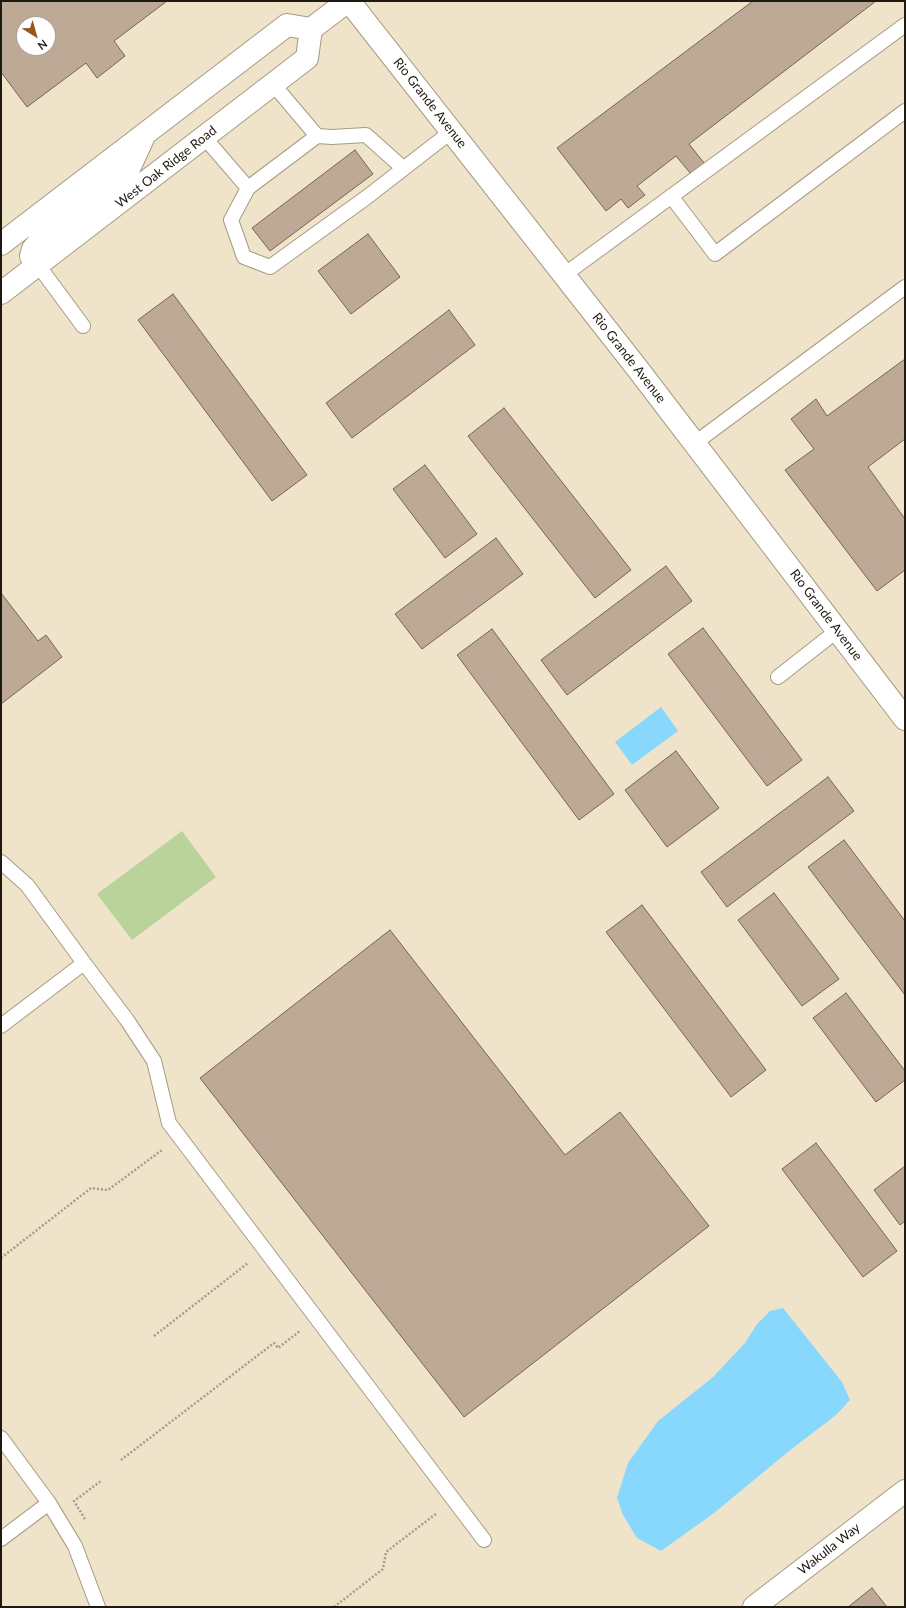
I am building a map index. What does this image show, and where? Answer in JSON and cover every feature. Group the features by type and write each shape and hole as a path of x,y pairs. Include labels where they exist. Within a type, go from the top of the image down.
{"street":[{"path":"1,244 286,25 311,29 349,1"},
{"name":"Rio Grande Avenue","path":"349,1 564,275 905,719"},
{"name":"West Oak Ridge Road","path":"1,293 307,58 311,29"},
{"path":"38,265 31,256 33,249 40,240 128,171 145,133"},
{"name":"Wakulla Way","path":"754,1607 905,1491"}],"lane":[{"path":"564,275 905,25"},
{"path":"273,84 317,136"},
{"path":"671,196 715,254 905,111"},
{"path":"403,168 366,135 332,137 317,136 248,188 231,220 244,257 270,267 367,197 452,131"},
{"path":"204,137 248,188"},
{"path":"38,265 83,326"},
{"path":"694,443 905,286"},
{"path":"778,677 838,630"},
{"path":"1,862 27,885 127,1020 154,1062 169,1124 484,1540"},
{"path":"1,1026 84,963"},
{"path":"1,1438 49,1504 75,1546 98,1607"},
{"path":"1,1539 49,1504"}],"path":[{"path":"1,1258 91,1188 108,1190 162,1150"},
{"path":"154,1336 248,1263"},
{"path":"120,1460 274,1343 278,1348 300,1331"},
{"path":"87,1523 74,1502 101,1481"},
{"path":"334,1607 383,1569 386,1552 437,1513"}],"green space":[{"path":"182,831 216,877 132,940 97,894"}],"water":[{"path":"661,707 678,731 632,765 615,742"},
{"path":"783,1308 842,1382 850,1400 836,1415 789,1451 714,1513 661,1551 637,1538 623,1515 617,1498 628,1463 658,1421 713,1377 745,1343 757,1324 770,1311"}],"building":[{"path":"1,1 167,1 114,41 125,56 97,78 86,63 27,107 1,72"},
{"path":"753,1 876,1 689,144 705,164 691,174 676,156 637,186 645,195 628,208 621,199 606,211 557,148"},
{"path":"355,150 373,174 270,251 252,228"},
{"path":"368,234 400,277 351,314 318,271"},
{"path":"173,294 307,475 272,501 138,320"},
{"path":"449,310 475,345 352,438 326,403"},
{"path":"905,359 905,439 868,467 905,519 905,570 877,591 785,470 814,449 791,419 816,399 827,416"},
{"path":"504,408 631,570 595,598 468,436"},
{"path":"425,465 477,534 445,558 393,489"},
{"path":"496,538 523,574 422,649 395,614"},
{"path":"666,566 692,601 567,695 541,660"},
{"path":"1,593 38,641 46,635 62,657 1,704"},
{"path":"703,628 802,760 767,786 668,654"},
{"path":"492,629 614,794 579,820 457,655"},
{"path":"676,751 719,808 667,847 625,790"},
{"path":"828,777 854,811 727,907 701,872"},
{"path":"844,840 905,921 905,995 808,867"},
{"path":"774,893 839,979 802,1006 738,920"},
{"path":"642,905 766,1070 731,1097 606,932"},
{"path":"390,930 565,1155 620,1112 709,1226 464,1417 200,1078"},
{"path":"846,993 905,1071 905,1080 876,1102 813,1018"},
{"path":"816,1143 897,1251 863,1277 782,1169"},
{"path":"905,1166 905,1221 900,1225 874,1190"},
{"path":"872,1588 887,1607 848,1607"}]}
